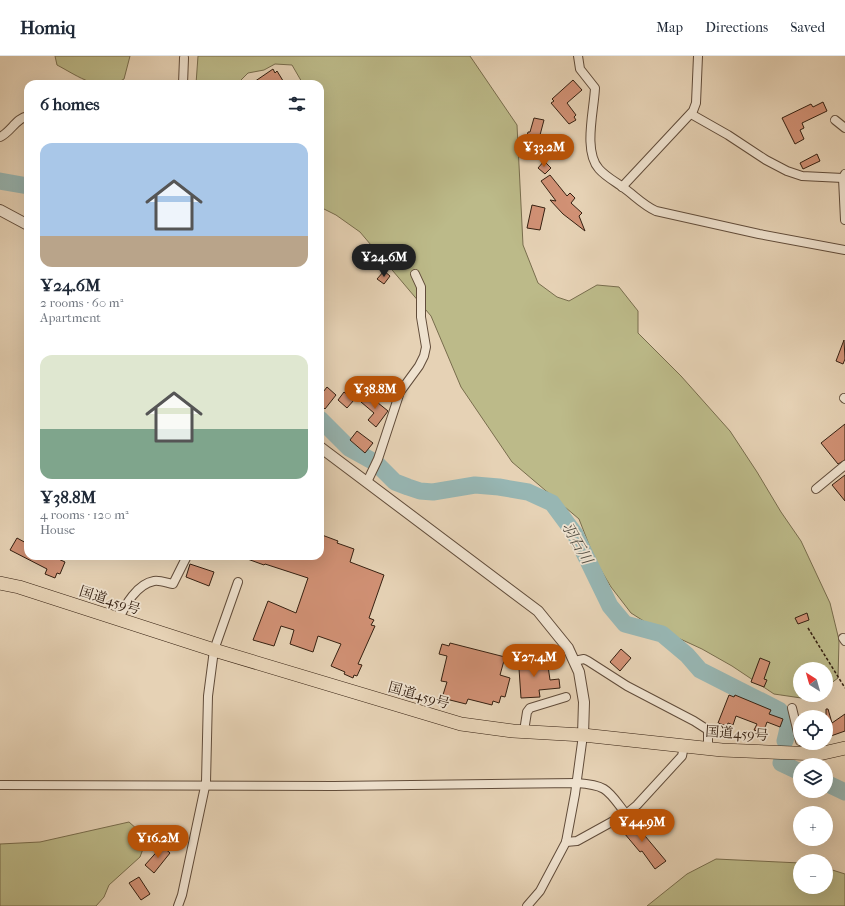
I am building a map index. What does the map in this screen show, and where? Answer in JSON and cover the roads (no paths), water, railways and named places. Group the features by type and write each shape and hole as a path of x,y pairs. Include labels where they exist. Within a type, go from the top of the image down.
{"highway":[{"name":"国道459号","path":"0,583 19,587 214,650 461,724 708,748 793,746"},
{"name":"国道459号","path":"810,750 818,754 845,748"}],"street":[{"path":"578,56 580,69 595,88 591,134 593,159 599,169 646,206 656,210 767,235 845,250"},
{"path":"622,187 691,114 696,103 698,56"},
{"path":"183,80 184,58"},
{"path":"691,114 728,135 766,160 788,171 802,176 844,176 845,220"},
{"path":"0,137 11,130 24,116"},
{"path":"835,120 845,128"},
{"path":"0,210 24,223"},
{"path":"367,482 374,470 400,392 419,366 426,347 421,317 421,287 415,274"},
{"path":"324,450 538,611 568,648 579,672 584,702 583,735 577,783 566,842 540,891 527,906"},
{"path":"816,489 845,465"},
{"path":"119,619 125,605 147,583 161,581 173,584 185,560"},
{"path":"178,906 182,895 205,786 208,696 214,650 238,582"},
{"path":"574,661 584,659 588,661 627,686 694,721 708,730 708,748"},
{"path":"524,731 527,712 530,708 566,697"},
{"path":"792,708 793,712"},
{"path":"566,842 577,841 626,814 637,805 682,756 684,746"},
{"path":"0,785 342,786 577,783 602,787 609,792 626,814"}],"waterway":[{"name":"羽石川","path":"0,181 24,185"},
{"name":"羽石川","path":"324,423 349,448 376,463 395,482 408,487 420,491 433,492 475,485 499,487 528,492 552,503 575,534 610,606 625,624 662,634 687,655 700,670 779,710 786,717 788,724 785,741"},
{"name":"羽石川","path":"781,763 793,769"},
{"name":"羽石川","path":"833,786 845,792"}]}
